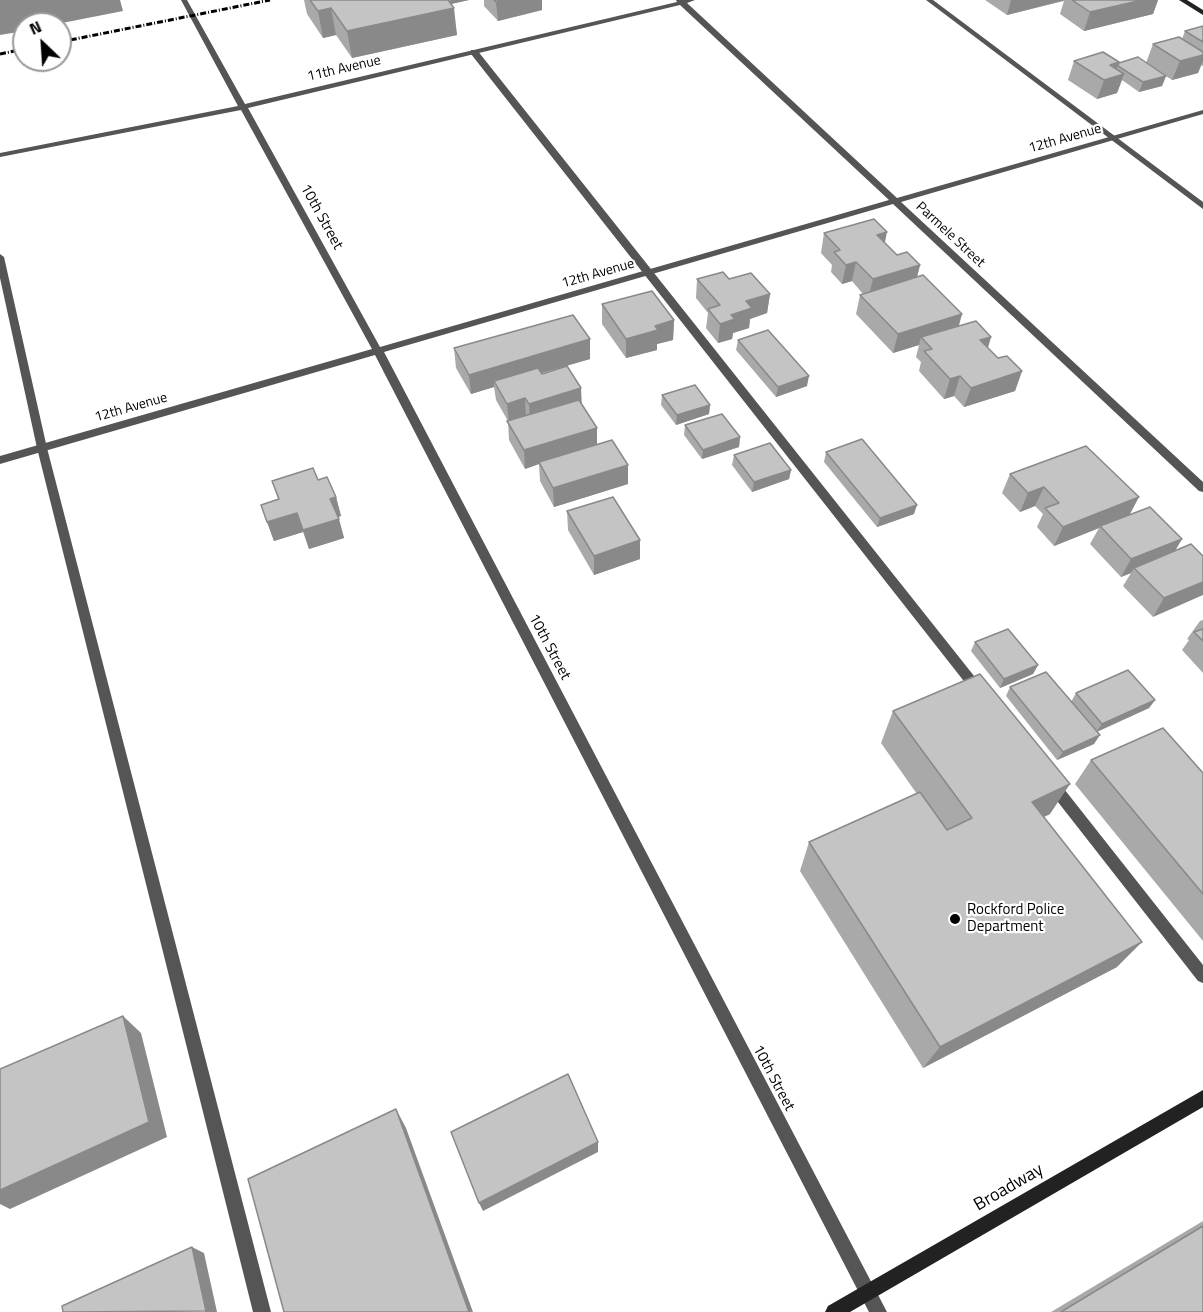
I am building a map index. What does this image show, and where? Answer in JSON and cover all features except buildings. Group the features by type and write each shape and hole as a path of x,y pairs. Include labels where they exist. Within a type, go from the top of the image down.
{"street":[{"name":"10th Street","path":"184,0 378,351 878,1312"},
{"name":"11th Avenue","path":"0,155 243,107 692,0"},
{"path":"929,0 1203,206"},
{"path":"1182,0 1203,13"},
{"name":"Parmele Street","path":"681,1 1203,488"},
{"path":"474,52 990,705"},
{"name":"12th Avenue","path":"0,460 1203,112"},
{"path":"0,257 42,448 262,1312"},
{"path":"1041,770 1203,976"},
{"name":"Broadway","path":"834,1312 1203,1098"}],"railway":[{"path":"72,40 270,0"},
{"path":"0,54 12,52"}],"place":[{"name":"Rockford Police Department","path":"955,919"}]}
